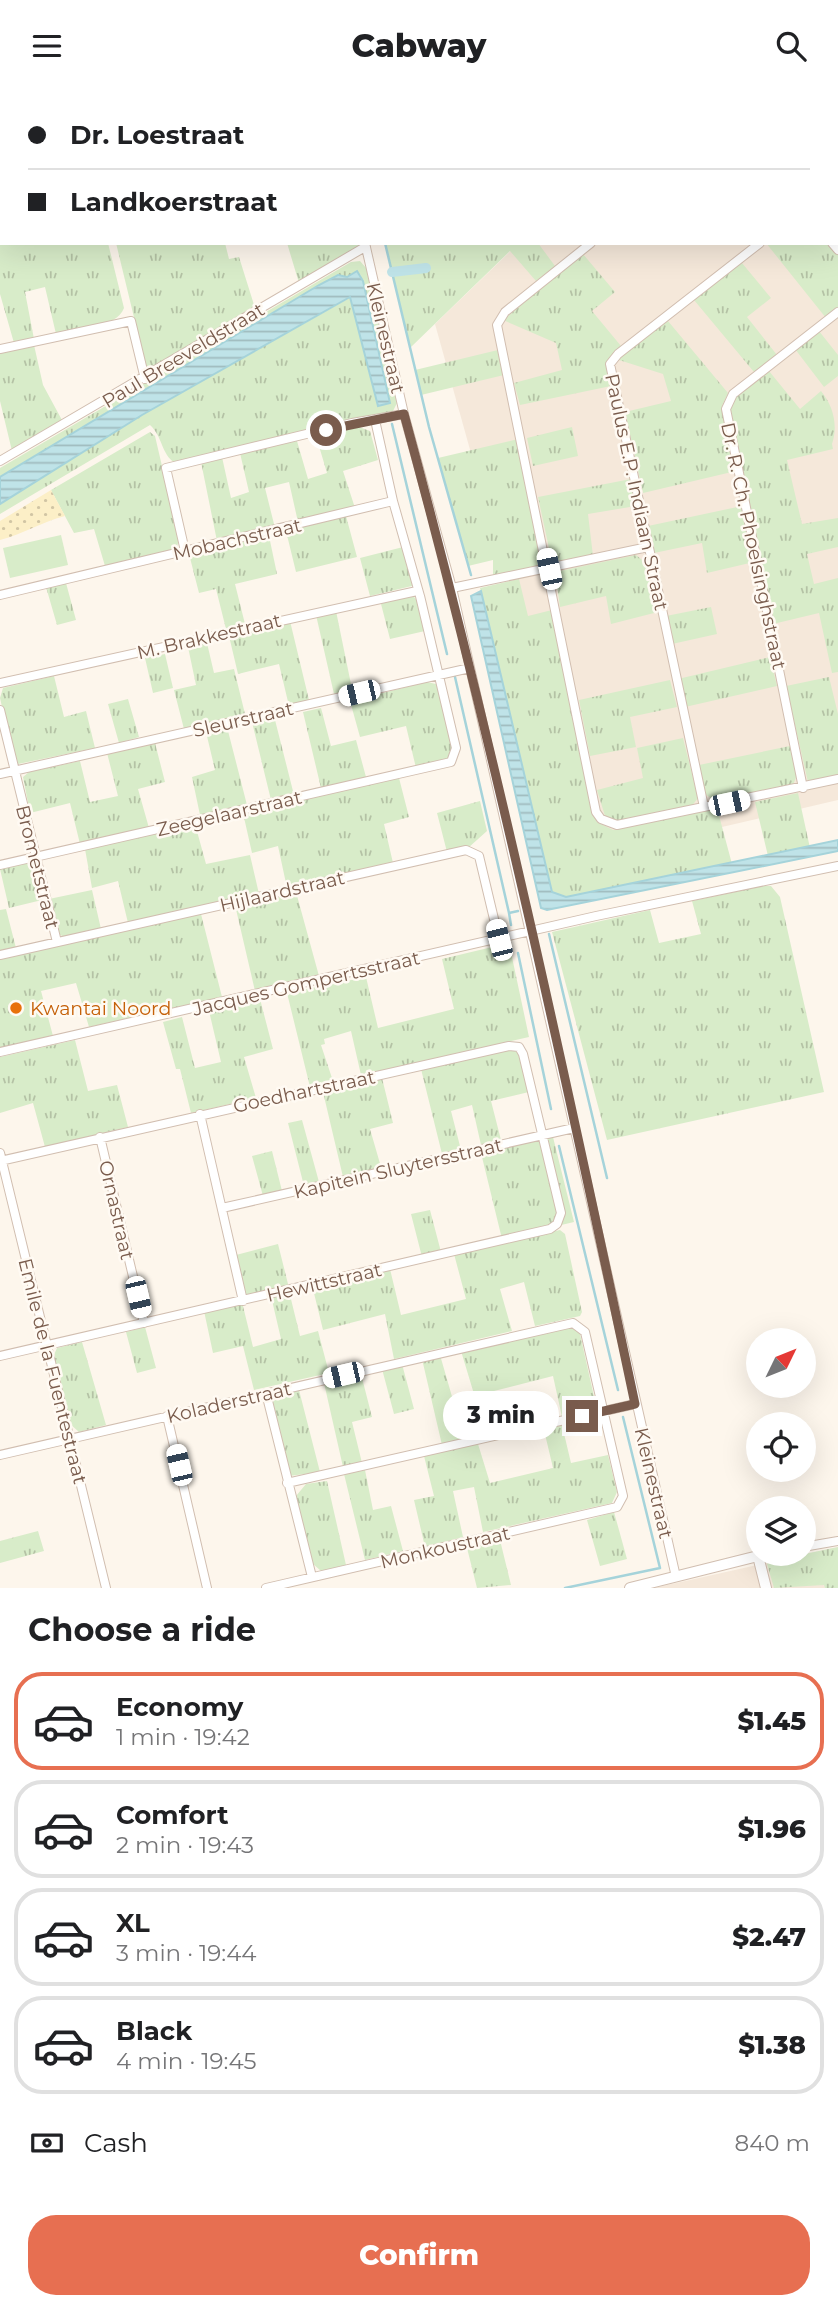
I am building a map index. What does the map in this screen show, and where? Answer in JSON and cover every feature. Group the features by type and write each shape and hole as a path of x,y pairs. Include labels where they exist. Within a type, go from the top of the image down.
{"street":[{"name":"Paul Breeveldstraat","path":"0,461 145,379 365,245"},
{"name":"Kleinestraat","path":"365,245 404,414 452,588 676,1577"},
{"path":"588,245 505,311 497,325 549,569 596,812 601,819 617,825 838,779"},
{"name":"Paulus E.P. Indiaan Straat","path":"705,807 610,363 618,353 757,245"},
{"name":"Dr. R. Ch. Phoelsinghstraat","path":"803,787 726,409 733,394 838,312"},
{"path":"0,349 131,321 145,379"},
{"path":"186,551 166,468 352,423 404,414"},
{"path":"375,421 439,675"},
{"name":"Mobachstraat","path":"0,595 393,501"},
{"path":"452,588 648,547"},
{"name":"M. Brakkestraat","path":"0,683 417,591"},
{"name":"Sleurstraat","path":"0,774 470,668"},
{"name":"Zeegelaarstraat","path":"0,865 451,762 456,756 439,675"},
{"name":"Brometstraat","path":"0,710 57,942"},
{"name":"Hijlaardstraat","path":"0,955 466,850 479,856 499,940"},
{"name":"Jacques Gompertsstraat","path":"0,1052 530,931 838,866"},
{"name":"Goedhartstraat","path":"1,1158 509,1046 519,1047 523,1054 541,1136"},
{"path":"200,1114 243,1301"},
{"name":"Kapitein Sluytersstraat","path":"222,1208 574,1128"},
{"name":"Hewittstraat","path":"0,1356 550,1229 561,1219 561,1213 541,1136"},
{"name":"Ornastraat","path":"100,1137 144,1323"},
{"name":"Emile de la Fuentestraat","path":"1,1158 106,1588"},
{"name":"Koladerstraat","path":"0,1455 573,1323 585,1332 601,1411"},
{"path":"266,1393 312,1577"},
{"path":"287,1483 635,1404"},
{"name":"Monkoustraat","path":"266,1588 617,1507 622,1502 601,1411"},
{"path":"167,1416 207,1588"},
{"path":"816,1545 838,1541"},
{"path":"629,1588 746,1560"},
{"path":"765,1566 766,1588"}],"shaded area":[{"path":"517,245 838,245 838,800 584,859 435,324"},
{"path":"838,1547 838,1588 654,1588 753,1566 816,1566 816,1552"}],"green space":[{"path":"0,245 108,245 124,308 120,315 104,324 56,334 45,287 25,292 34,339 14,343 0,294"},
{"path":"116,245 226,245 229,259 239,257 255,308 153,368 146,367"},
{"path":"288,245 358,245 358,247 299,283"},
{"path":"385,245 539,245 555,266 536,281 510,251 410,348"},
{"path":"768,245 830,245 838,255 838,308 826,318"},
{"path":"583,254 615,292 592,311 621,346 609,364 611,386 520,405 514,383 562,370 556,343 503,320"},
{"path":"360,261 367,269 397,403 392,413 175,463 167,455 150,425 0,514 0,504 142,415 351,297 378,405 390,403 360,274 319,285 0,477 0,468 351,262"},
{"path":"742,263 771,298 747,317 777,355 754,372 694,300"},
{"path":"668,321 728,393 722,406 736,471 643,493 625,412 671,401 663,374 619,360 622,354"},
{"path":"819,331 838,355 838,376 824,387 795,349"},
{"path":"34,345 43,385 63,422 12,451 0,401 0,353"},
{"path":"498,350 504,375 421,395 415,370"},
{"path":"769,371 800,409 821,391 834,417 833,449 787,460 802,524 838,518 838,547 807,554 814,584 838,578 838,672 832,673 819,613 773,624 730,406 738,394"},
{"path":"359,427 370,431 378,460 343,471 355,508 298,522 289,482 265,488 275,528 217,541 201,462 222,457 231,498 249,492 240,453 297,441 308,479 327,473 316,436"},
{"path":"572,427 578,456 533,466 527,438"},
{"path":"150,432 155,436 179,539 176,551 105,566 94,529 74,533 51,490"},
{"path":"518,439 542,557 536,567 493,575 493,560 468,566 438,458"},
{"path":"631,479 636,506 588,514 593,556 556,564 552,562 538,497"},
{"path":"742,506 754,562 707,573 702,543 654,553 648,526"},
{"path":"346,516 357,557 296,572 286,531"},
{"path":"61,535 68,565 10,578 3,548"},
{"path":"269,536 277,574 235,584 245,624 226,629 216,589 199,593 189,554"},
{"path":"407,546 416,585 370,596 360,558"},
{"path":"636,555 647,564 658,612 611,624 606,596 560,607 555,572"},
{"path":"519,579 528,616 552,610 597,822 613,830 717,808 732,864 566,897 552,892 480,588"},
{"path":"66,583 76,620 57,625 46,587"},
{"path":"411,594 418,601 425,631 390,639 380,600"},
{"path":"711,607 717,634 672,644 666,616"},
{"path":"336,611 352,689 334,694 316,615"},
{"path":"290,621 309,700 289,706 279,664 238,674 229,636"},
{"path":"207,643 214,673 234,669 245,714 184,729 174,690 196,685 188,647"},
{"path":"165,654 173,688 153,693 145,658"},
{"path":"770,657 777,686 685,707 678,679"},
{"path":"54,676 64,717 86,711 95,748 18,764 14,760 0,698 3,688"},
{"path":"829,677 838,714 838,775 808,782 786,686"},
{"path":"670,680 677,707 630,717 636,747 590,756 579,700"},
{"path":"427,682 436,684 438,689 453,750 446,761 416,768 406,726 360,737 350,701"},
{"path":"128,699 139,737 119,743 108,704"},
{"path":"321,708 331,746 356,740 366,777 321,788 303,712"},
{"path":"274,716 294,795 271,800 252,722"},
{"path":"227,727 247,805 200,815 192,777 215,770 206,732"},
{"path":"683,738 698,798 691,807 619,822 605,816 597,790 643,778 637,748"},
{"path":"155,743 165,782 138,789 149,828 80,844 70,803 30,813 23,777 29,772 80,761 90,802 118,796 107,753"},
{"path":"790,746 797,775 793,785 715,801 705,794 699,765"},
{"path":"399,778 409,817 384,824 393,863 287,888 278,846 252,853 243,813"},
{"path":"798,793 810,848 768,856 755,802"},
{"path":"480,801 487,831 468,848 447,852 437,813"},
{"path":"195,824 206,864 250,855 259,894 128,923 118,881 92,888 85,849"},
{"path":"28,863 35,868 42,900 9,908 0,869"},
{"path":"771,886 780,897 824,1092 607,1140 552,932 650,910 659,943 701,934 692,901"},
{"path":"92,890 101,929 65,937 60,935 49,899"},
{"path":"296,892 319,976 255,991 235,905"},
{"path":"6,909 16,948 0,952 0,910"},
{"path":"201,914 222,997 89,1027 76,983 41,991 53,1036 0,1048 0,959"},
{"path":"509,943 529,1037 361,1075 351,1031 324,1039 325,1044 321,1045 333,1081 310,1087 287,993 366,977 378,1028 454,1009 442,959"},
{"path":"260,999 273,1049 244,1057 256,1098 191,1113 180,1069 176,1069 163,1022 182,1017 195,1068 221,1062 209,1011"},
{"path":"75,1040 88,1091 117,1085 128,1127 45,1147 33,1103 0,1113 0,1057"},
{"path":"509,1048 519,1053 529,1092 491,1101 501,1140 481,1145 472,1105 451,1111 461,1150 442,1154 421,1069"},
{"path":"382,1078 393,1123 370,1129 381,1167 343,1177 323,1092"},
{"path":"302,1120 319,1182 304,1186 288,1123"},
{"path":"553,1137 574,1222 502,1239 481,1153"},
{"path":"272,1151 282,1191 263,1196 252,1156"},
{"path":"430,1210 441,1252 422,1257 411,1214"},
{"path":"560,1230 565,1234 582,1312 580,1316 535,1326 524,1282 500,1289 512,1331 394,1359 385,1314 323,1330 312,1285 390,1269 401,1315 466,1299 454,1254"},
{"path":"278,1244 289,1288 252,1297 245,1294 236,1255"},
{"path":"289,1291 300,1336 318,1331 329,1373 254,1390 243,1346 213,1353 204,1311 242,1302 253,1347 281,1339 271,1296"},
{"path":"565,1325 576,1327 580,1334 595,1401 593,1408 562,1417 553,1376 494,1391 504,1429 442,1445 422,1359 440,1355 453,1400 474,1394 461,1351"},
{"path":"145,1327 156,1368 137,1373 126,1332"},
{"path":"82,1342 106,1425 79,1432 70,1424 53,1357 57,1348"},
{"path":"402,1364 414,1409 394,1414 382,1369"},
{"path":"361,1374 372,1417 352,1422 362,1463 343,1467 324,1383"},
{"path":"299,1390 320,1472 289,1476 268,1402 274,1395"},
{"path":"562,1425 571,1463 608,1455 617,1492 612,1503 483,1532 474,1487 453,1491 463,1537 425,1547 414,1500 434,1496 424,1456 478,1444 490,1483 553,1468 544,1430"},
{"path":"365,1470 373,1510 391,1506 403,1551 365,1560 344,1474"},
{"path":"327,1481 346,1565 321,1571 312,1563 296,1496 306,1484"},
{"path":"614,1512 627,1559 600,1566 587,1520"},
{"path":"38,1531 44,1551 0,1563 0,1541"},
{"path":"500,1540 511,1585 477,1588 467,1548"},
{"path":"838,1547 838,1588 825,1588 824,1585 774,1588 768,1566 816,1566 816,1552"}],"sand":[{"path":"51,490 65,516 0,540 0,521"}],"water":[{"path":"357,271 363,281 390,403 378,406 350,297 142,415 0,504 0,477 319,285 338,275 347,277"},
{"path":"481,591 552,892 566,897 838,840 838,851 547,910 541,908 471,596"}],"waterway":[{"path":"385,245 429,427 471,575"},
{"path":"392,272 426,268"},
{"path":"392,424 447,654"},
{"path":"455,677 509,913 518,911"},
{"path":"509,913 511,925"},
{"path":"549,934 607,1178"},
{"path":"518,953 551,1109"},
{"path":"559,1146 618,1390"},
{"path":"565,1588 660,1568 623,1417"}],"place":[{"name":"Kwantai Noord","path":"16,1008"}],"route":[{"path":"326,430 404,414 452,588 603,1250 635,1404 582,1416"}]}
